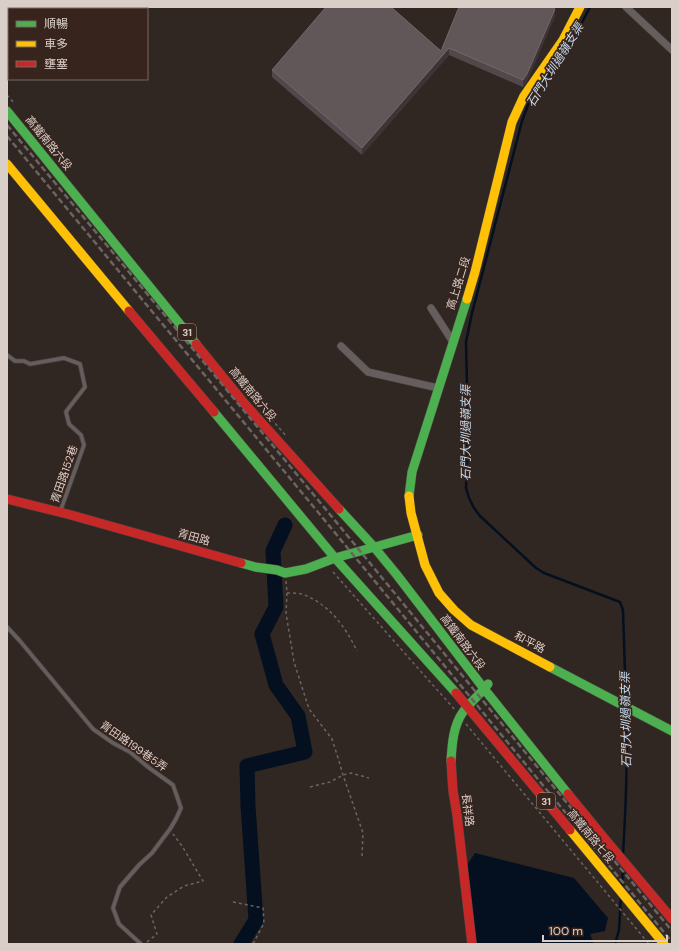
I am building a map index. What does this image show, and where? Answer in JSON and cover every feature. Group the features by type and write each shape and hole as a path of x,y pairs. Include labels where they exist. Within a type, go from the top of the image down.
{"main road":[{"name":"高上路二段","path":"418,535 411,513 409,494 412,472 475,272 512,122 524,96 563,40 580,7"},
{"name":"高鐵南路六段","path":"7,111 244,403 374,547 486,687"},
{"name":"31","path":"7,164 336,558 468,707"},
{"name":"青田路","path":"7,499 60,512 255,567 281,572 306,569 326,563 336,558 374,547"},
{"path":"374,547 418,535"},
{"name":"和平路","path":"418,535 425,565 439,593 454,610 471,625 672,731"},
{"name":"長祥路","path":"472,944 454,799 452,739 460,716 486,687"},
{"name":"高鐵南路七段","path":"486,687 621,858 672,919"},
{"name":"高鐵南路七段","path":"468,707 664,944"}],"street":[{"path":"626,7 672,50"},
{"path":"431,308 452,342"},
{"path":"341,346 368,372 438,388"}],"lane":[{"name":"青田路152巷","path":"7,355 15,361 24,361 30,364 64,358 80,364 85,387 66,412 68,424 81,435 84,445 60,512"},
{"name":"青田路199巷5弄","path":"7,627 20,640 93,729 113,743 130,752 173,785 181,808 176,819 152,853 139,865 120,887 113,908 119,924 143,944"}],"path":[{"path":"281,572 287,593 286,613 294,662 309,709 332,739 363,833 362,856"},
{"path":"287,593 301,594 327,608 339,620 351,638 356,651"},
{"path":"310,787 330,782 343,775 351,773 369,778"},
{"path":"143,944 157,934 151,915 167,897 184,886 203,881 170,829"},
{"path":"233,902 263,908 264,923 253,944"},
{"path":"619,908 649,944"}],"water":[{"path":"7,7 57,8 8,8 7,53"},
{"path":"475,853 574,878 608,918 605,931 590,934 594,944 476,944 467,865"}],"building":[{"path":"326,7 391,7 441,51 459,7 551,7 555,9 523,80 449,48 362,148 272,70"}],"waterway":[{"name":"石門大圳過嶺支渠","path":"590,7 575,36 528,105 522,121 472,313 466,342 468,431 466,488 469,498 480,516 536,568 544,573 620,602 623,610 626,704"},
{"path":"241,944 256,920 248,806 247,766 305,752 298,716 276,685 262,634 276,607 273,551 285,525"},
{"name":"石門大圳過嶺支渠","path":"623,854 627,746 626,709"},
{"name":"石門大圳過嶺支渠","path":"622,886 623,865"},
{"name":"石門大圳過嶺支渠","path":"615,944 619,930 621,897"}],"railway":[{"path":"7,125 328,512 672,931"},
{"path":"7,136 672,942"}],"traffic: fast":[{"path":"7,111 196,344"},
{"path":"409,496 412,472 467,299"},
{"path":"214,412 335,558 456,693"},
{"path":"339,509 374,547 397,575 485,690 568,794"},
{"path":"241,563 285,573 306,569 335,558 418,535"},
{"path":"550,667 672,731"},
{"path":"451,761 457,723 466,708 488,684"}],"traffic: slow":[{"path":"467,299 512,122 524,96 563,40 580,7"},
{"path":"7,164 129,311"},
{"path":"409,496 411,513 425,565 439,593 454,610 471,625 550,667"},
{"path":"570,830 664,944"}],"traffic: jam":[{"path":"129,311 214,412"},
{"path":"196,344 244,403 339,509"},
{"path":"7,499 71,515 241,563"},
{"path":"456,693 570,830"},
{"path":"451,761 453,791 472,944"},
{"path":"568,794 672,919"}]}
